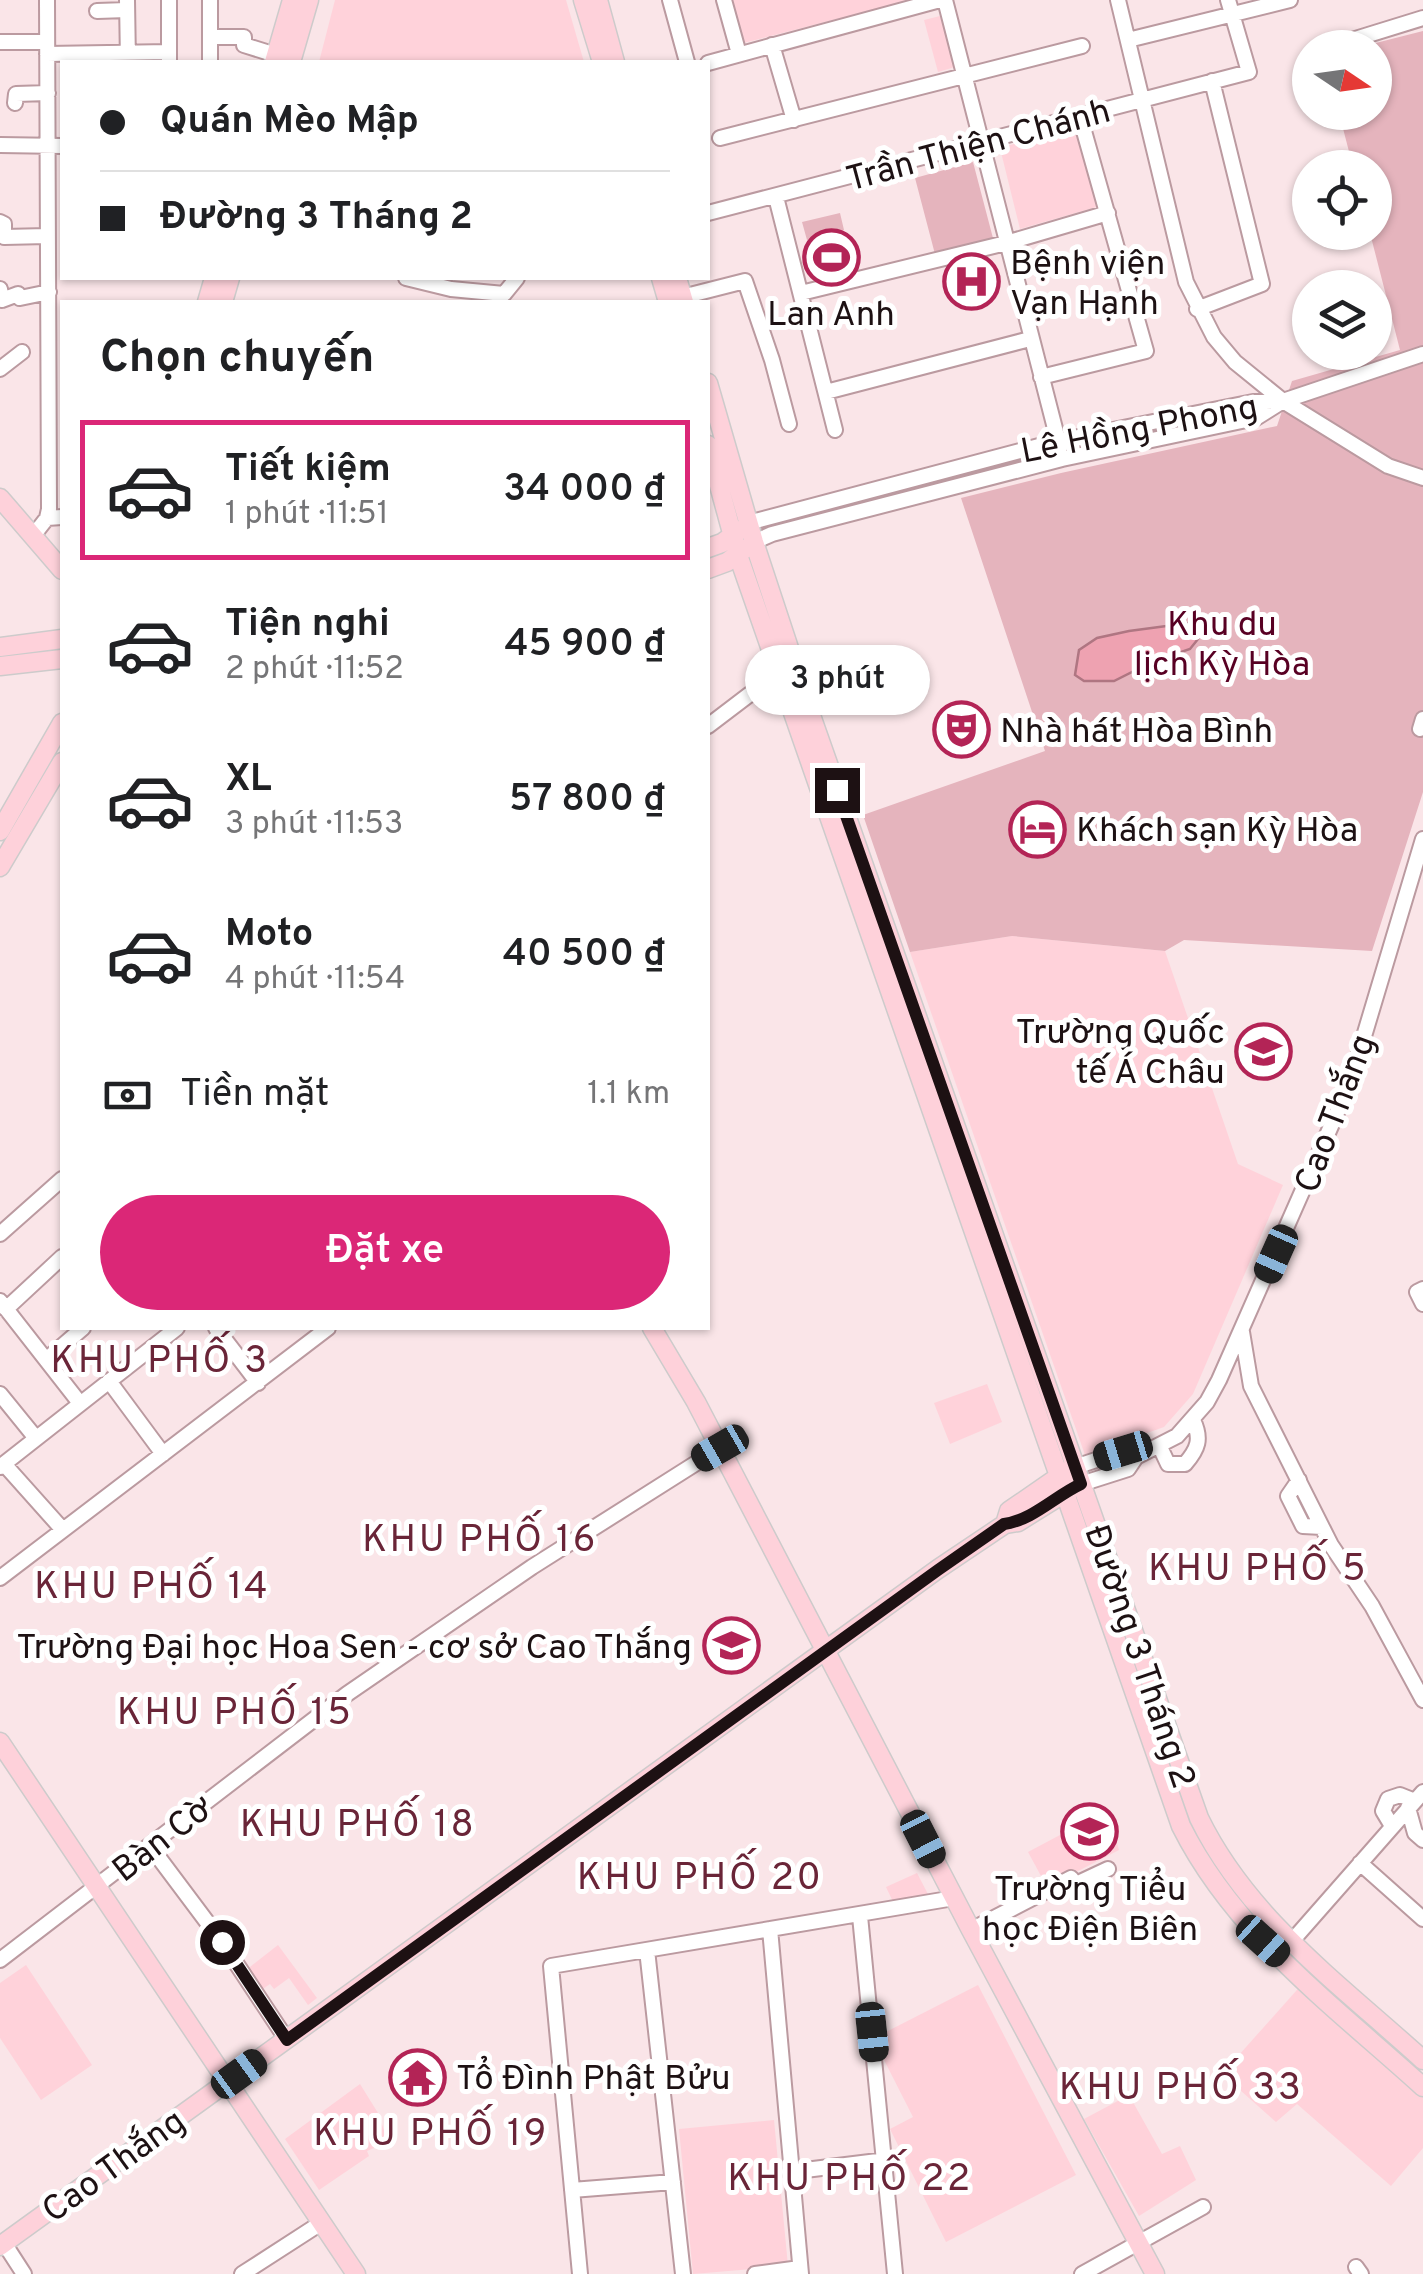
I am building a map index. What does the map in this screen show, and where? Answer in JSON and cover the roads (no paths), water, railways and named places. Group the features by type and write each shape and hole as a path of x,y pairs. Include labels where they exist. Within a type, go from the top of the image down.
{"main road":[{"path":"280,60 292,0"},
{"path":"280,60 308,0"},
{"path":"573,0 601,60"},
{"path":"583,0 591,60"},
{"path":"598,0 614,60"},
{"name":"Đường 3 Tháng 2","path":"710,390 751,533 1069,1480 1074,1522 1173,1808 1222,1896 1263,1941 1423,2087"},
{"name":"Đường 3 Tháng 2","path":"710,453 732,536 778,672 1069,1480 1199,1818 1238,1884 1292,1941 1423,2060"},
{"path":"0,498 60,568"},
{"path":"0,517 60,584"},
{"name":"Lê Hồng Phong","path":"710,547 732,536 751,533"},
{"name":"Lê Hồng Phong","path":"710,568 738,555 751,533"},
{"path":"0,647 60,638"},
{"path":"0,666 60,659"},
{"path":"0,831 60,726"},
{"path":"0,867 60,765"},
{"path":"653,1330 720,1448 1155,2274"},
{"name":"Cao Thắng","path":"2,2244 825,1650 1004,1524 1018,1522 1035,1511 1069,1480"},
{"name":"Cao Thắng","path":"1004,1524 1009,1511 1069,1480"},
{"path":"1035,1511 1058,1513 1074,1522"},
{"path":"0,1743 356,2274"}],"street":[{"path":"33,536 54,518 47,236 47,0"},
{"path":"0,42 92,58 169,57 170,0"},
{"path":"210,0 212,60"},
{"path":"670,0 687,60"},
{"path":"724,0 739,54"},
{"path":"710,62 943,0 1062,459"},
{"path":"1118,0 1186,282 1198,309 1235,362 1283,401 1388,466 1423,478"},
{"path":"1128,40 1230,7 1290,0"},
{"path":"97,12 127,5 128,58"},
{"name":"Trần Thiện Chánh","path":"710,213 1249,72 1230,7"},
{"path":"1384,30 1423,18"},
{"path":"211,38 244,37 244,46 280,60"},
{"path":"772,45 794,120"},
{"path":"720,138 1082,46"},
{"path":"1198,309 1262,284 1212,81"},
{"path":"16,103 16,94 48,94"},
{"path":"1041,377 1146,351 1080,117"},
{"path":"0,144 60,146"},
{"path":"776,197 834,430"},
{"path":"801,293 1006,243 1108,213"},
{"path":"0,222 4,224 4,237 47,236"},
{"path":"414,280 450,289 504,294 515,280"},
{"path":"681,300 745,281 789,424"},
{"path":"1,300 18,294 20,298 48,292"},
{"path":"826,392 1030,339"},
{"path":"0,369 22,352"},
{"path":"1283,401 1423,354"},
{"name":"Lê Hồng Phong","path":"751,533 1058,441 1253,402 1283,401"},
{"name":"Lê Hồng Phong","path":"751,533 772,534 1062,459 1256,418 1283,401"},
{"path":"710,724 778,672"},
{"name":"Cao Thắng","path":"1069,1480 1128,1469 1136,1456 1160,1447 1194,1420 1207,1402 1242,1332 1350,1083 1423,839"},
{"path":"0,1234 60,1181"},
{"path":"60,1259 3,1305 79,1402"},
{"path":"47,1359 81,1330"},
{"path":"63,1530 2,1466 175,1330"},
{"path":"218,1330 258,1382"},
{"path":"0,1578 325,1330"},
{"path":"1242,1332 1251,1386 1322,1526 1423,1700"},
{"path":"110,1382 163,1454"},
{"path":"0,1394 34,1437"},
{"path":"1160,1447 1168,1464 1185,1464 1196,1452 1200,1434 1194,1420"},
{"name":"Bàn Cờ","path":"0,1960 348,1694 627,1505 720,1448"},
{"path":"1292,1941 1392,1826 1417,1803"},
{"path":"1417,1803 1415,1832 1423,1840"},
{"path":"150,1846 222,1942 287,2040"},
{"path":"1360,1863 1423,1919"},
{"path":"971,1930 1071,1878 1076,1884 1108,1869"},
{"path":"580,2274 552,1966 954,1898"},
{"path":"860,1916 895,2274"},
{"path":"756,2274 801,2271 770,1929"},
{"path":"647,1950 683,2274"},
{"path":"790,2172 886,2160"},
{"path":"572,2190 673,2182"},
{"path":"1082,2274 1203,2206"},
{"path":"242,2274 320,2223"},
{"path":"2,2244 24,2274"}],"place":[{"name":"Lan Anh","path":"831,257"},
{"name":"Bệnh viện Vạn Hạnh","path":"971,282"},
{"name":"Nhà hát Hòa Bình","path":"961,730"},
{"name":"Khách sạn Kỳ Hòa","path":"1037,829"},
{"name":"Trường Quốc tế Á Châu","path":"1264,1051"},
{"name":"Trường Đại học Hoa Sen - cơ sở Cao Thắng","path":"731,1646"},
{"name":"Trường Tiểu học Điện Biên","path":"1090,1832"},
{"name":"Tổ Đình Phật Bửu","path":"417,2077"}],"district":[{"name":"KHU PHỐ 3","path":"160,1359"},
{"name":"KHU PHỐ 16","path":"480,1538"},
{"name":"KHU PHỐ 5","path":"1258,1567"},
{"name":"KHU PHỐ 14","path":"152,1585"},
{"name":"KHU PHỐ 15","path":"235,1711"},
{"name":"KHU PHỐ 18","path":"358,1823"},
{"name":"KHU PHỐ 20","path":"700,1876"},
{"name":"KHU PHỐ 33","path":"1181,2086"},
{"name":"KHU PHỐ 19","path":"431,2132"},
{"name":"KHU PHỐ 22","path":"850,2177"}],"park label":[{"name":"Khu du lịch Kỳ Hòa","path":"1222,643"}]}
